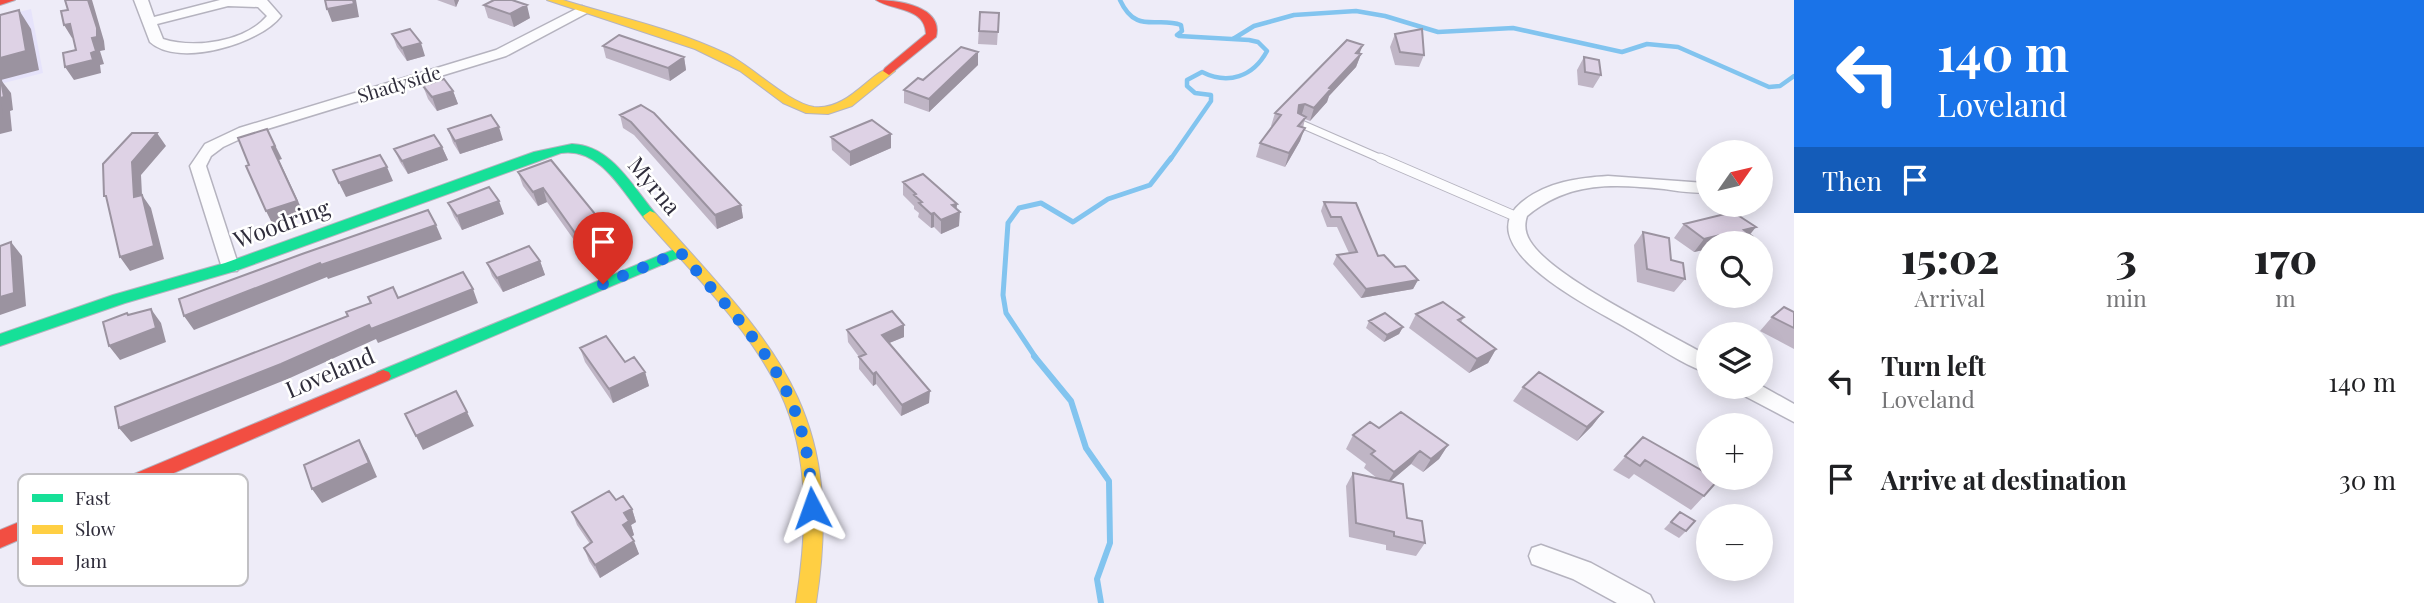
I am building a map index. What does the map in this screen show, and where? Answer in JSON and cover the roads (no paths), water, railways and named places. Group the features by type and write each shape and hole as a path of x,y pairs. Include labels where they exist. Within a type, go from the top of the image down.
{"street":[{"path":"0,2 10,0"},
{"path":"141,0 149,22 157,42 167,47 194,48 248,35 259,30 274,16 262,3 242,1 149,22"},
{"path":"552,0 717,55 759,76 793,104 821,110 838,108 852,102 932,35 933,26 925,15 881,0"},
{"name":"Shadyside","path":"212,148 245,131 501,52 582,10"},
{"path":"212,148 200,159 198,166 230,267"},
{"name":"Woodring","path":"0,340 119,299 230,267 539,155 578,148"},
{"name":"Myrna","path":"578,148 592,151 600,158 752,336 775,367 791,397 802,429 812,493 813,546 806,603"},
{"path":"1696,187 1625,182 1577,184 1540,196 1517,217 1519,239 1548,270 1582,293 1696,358"},
{"name":"Loveland","path":"147,474 680,252"},
{"path":"1767,399 1794,414"},
{"name":"Loveland","path":"0,539 18,531"},
{"path":"1541,555 1593,577 1641,603"}],"lane":[{"path":"1299,123 1517,217"}],"waterway":[{"path":"1120,0 1126,11 1140,21 1181,25 1182,31 1177,35 1179,36 1249,40 1258,42 1267,51 1255,67 1239,76 1221,78 1202,72 1187,80 1187,86 1195,93 1211,95 1211,101 1170,160"},
{"path":"1233,39 1254,26 1294,15 1356,11 1385,16 1438,32 1513,28 1622,52 1647,44 1678,47 1769,87 1780,86 1794,76"},
{"path":"1036,358 1006,313 1003,295 1008,223 1019,208 1041,203 1073,222 1108,199 1150,185 1171,158"},
{"path":"1034,356 1071,401 1086,448 1109,481 1110,543 1097,579 1101,603"}]}
